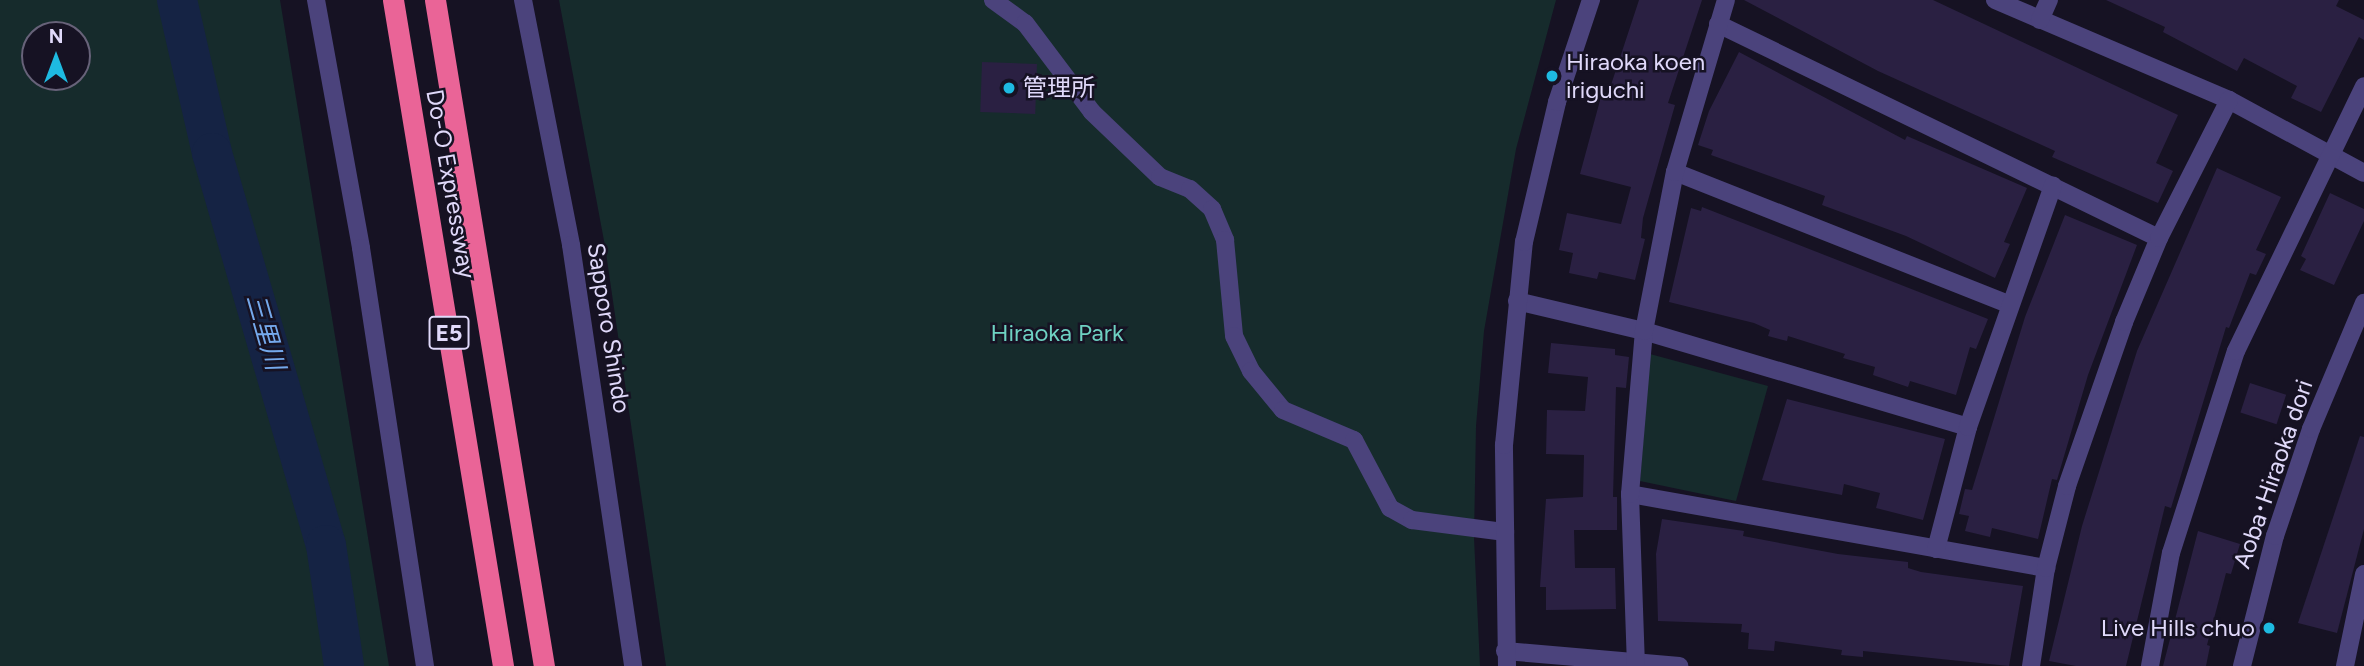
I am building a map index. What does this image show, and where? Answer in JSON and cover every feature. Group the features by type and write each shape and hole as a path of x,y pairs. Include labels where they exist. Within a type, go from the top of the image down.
{"highway":[{"name":"Do-O Expressway","path":"393,0 503,666"},
{"name":"Do-O Expressway","path":"435,0 544,666"}],"street":[{"path":"316,0 361,248 425,666"},
{"name":"Sapporo Shindo","path":"523,0 571,245 633,666"},
{"path":"993,0 1026,23 1091,112 1160,177 1189,189 1212,209 1226,240 1234,336 1251,371 1283,410 1354,440 1390,508 1438,527 1505,532"},
{"path":"1591,0 1557,102 1524,242 1504,445 1506,658 1679,666"},
{"path":"1636,664 1630,494 1644,331 1675,172 1726,0"},
{"path":"1995,0 2229,100 2364,173"},
{"path":"2040,20 2049,0"},
{"path":"1718,24 2159,239"},
{"path":"2150,666 2171,553 2235,351 2364,86"},
{"path":"2031,666 2046,568 2067,486 2159,239 2229,100"},
{"path":"1675,172 2008,304"},
{"path":"1936,549 1968,428 2008,304 2053,186"},
{"path":"1517,302 1644,331 1968,428"},
{"name":"Aoba･Hiraoka dori","path":"2242,666 2275,536 2311,429 2364,303"},
{"path":"1630,494 2046,568"},
{"path":"2345,666 2364,573"}],"green space":[{"path":"0,0 280,0 389,666 0,666"},
{"name":"Hiraoka Park","path":"559,0 1556,0 1516,149 1484,331 1476,426 1474,538 1480,666 666,666 605,246"},
{"path":"1650,354 1768,386 1736,501 1640,481"}],"building":[{"path":"1639,0 1702,0 1668,103 1675,105 1643,218 1641,238 1645,239 1635,280 1599,272 1597,279 1569,273 1573,253 1559,250 1567,213 1621,224 1631,187 1580,174 1602,93 1608,94"},
{"path":"1744,0 1933,0 2178,115 2156,163 2173,171 2158,203 2052,157 2055,151 1878,71"},
{"path":"2106,0 2339,0 2336,6 2364,20 2364,40 2359,37 2321,112 2291,98 2297,86 2244,58 2237,71 2163,32 2165,27"},
{"path":"1739,52 1905,140 1907,136 2027,188 2004,242 2010,244 1995,278 1906,236 1822,205 1825,196 1711,155 1713,150 1698,145 1709,111"},
{"name":"管理所","path":"982,62 1037,64 1035,114 980,112"},
{"path":"2217,168 2281,197 2256,250 2266,254 2256,275 2250,273 2229,328 2226,327 2171,508 2165,506 2126,666 2076,666 2049,661 2082,526 2137,351"},
{"path":"2330,193 2364,209 2364,221 2334,285 2300,270 2306,259 2301,256"},
{"path":"1702,207 1988,319 1976,349 1970,347 1956,395 1910,381 1908,387 1873,375 1875,367 1843,358 1845,354 1788,336 1787,341 1768,336 1770,330 1754,323 1669,302 1691,208 1701,211"},
{"path":"2065,215 2137,245 2088,375 2057,480 2052,479 2038,539 1992,528 1990,537 1965,531 1969,516 1959,514 1965,489 1972,490 2025,317"},
{"path":"1551,343 1615,349 1615,355 1629,357 1626,388 1616,387 1613,497 1617,497 1617,530 1574,530 1575,568 1615,568 1616,609 1546,610 1546,587 1540,587 1546,499 1583,497 1584,455 1546,454 1547,410 1585,411 1588,377 1548,373"},
{"path":"2250,383 2286,395 2277,424 2240,412"},
{"path":"1787,399 1945,439 1923,520 1876,508 1880,493 1844,484 1842,495 1762,480"},
{"path":"2360,436 2364,437 2364,529 2337,633 2298,623"},
{"path":"1662,519 1744,531 1743,536 1838,554 1908,562 1908,568 1921,572 2023,586 2009,666 1863,651 1863,657 1841,655 1842,650 1775,641 1774,651 1748,649 1749,633 1741,632 1742,624 1658,621 1656,554"},
{"path":"2198,531 2240,544 2231,574 2226,573 2207,645 2210,646 2206,666 2163,666"}],"waterway":[{"name":"三里川","path":"177,0 212,153 326,545 344,666"}],"place":[{"name":"Hiraoka koen iriguchi","path":"1552,76"},
{"name":"管理所","path":"1009,88"},
{"name":"Live Hills chuo","path":"2269,628"}]}
